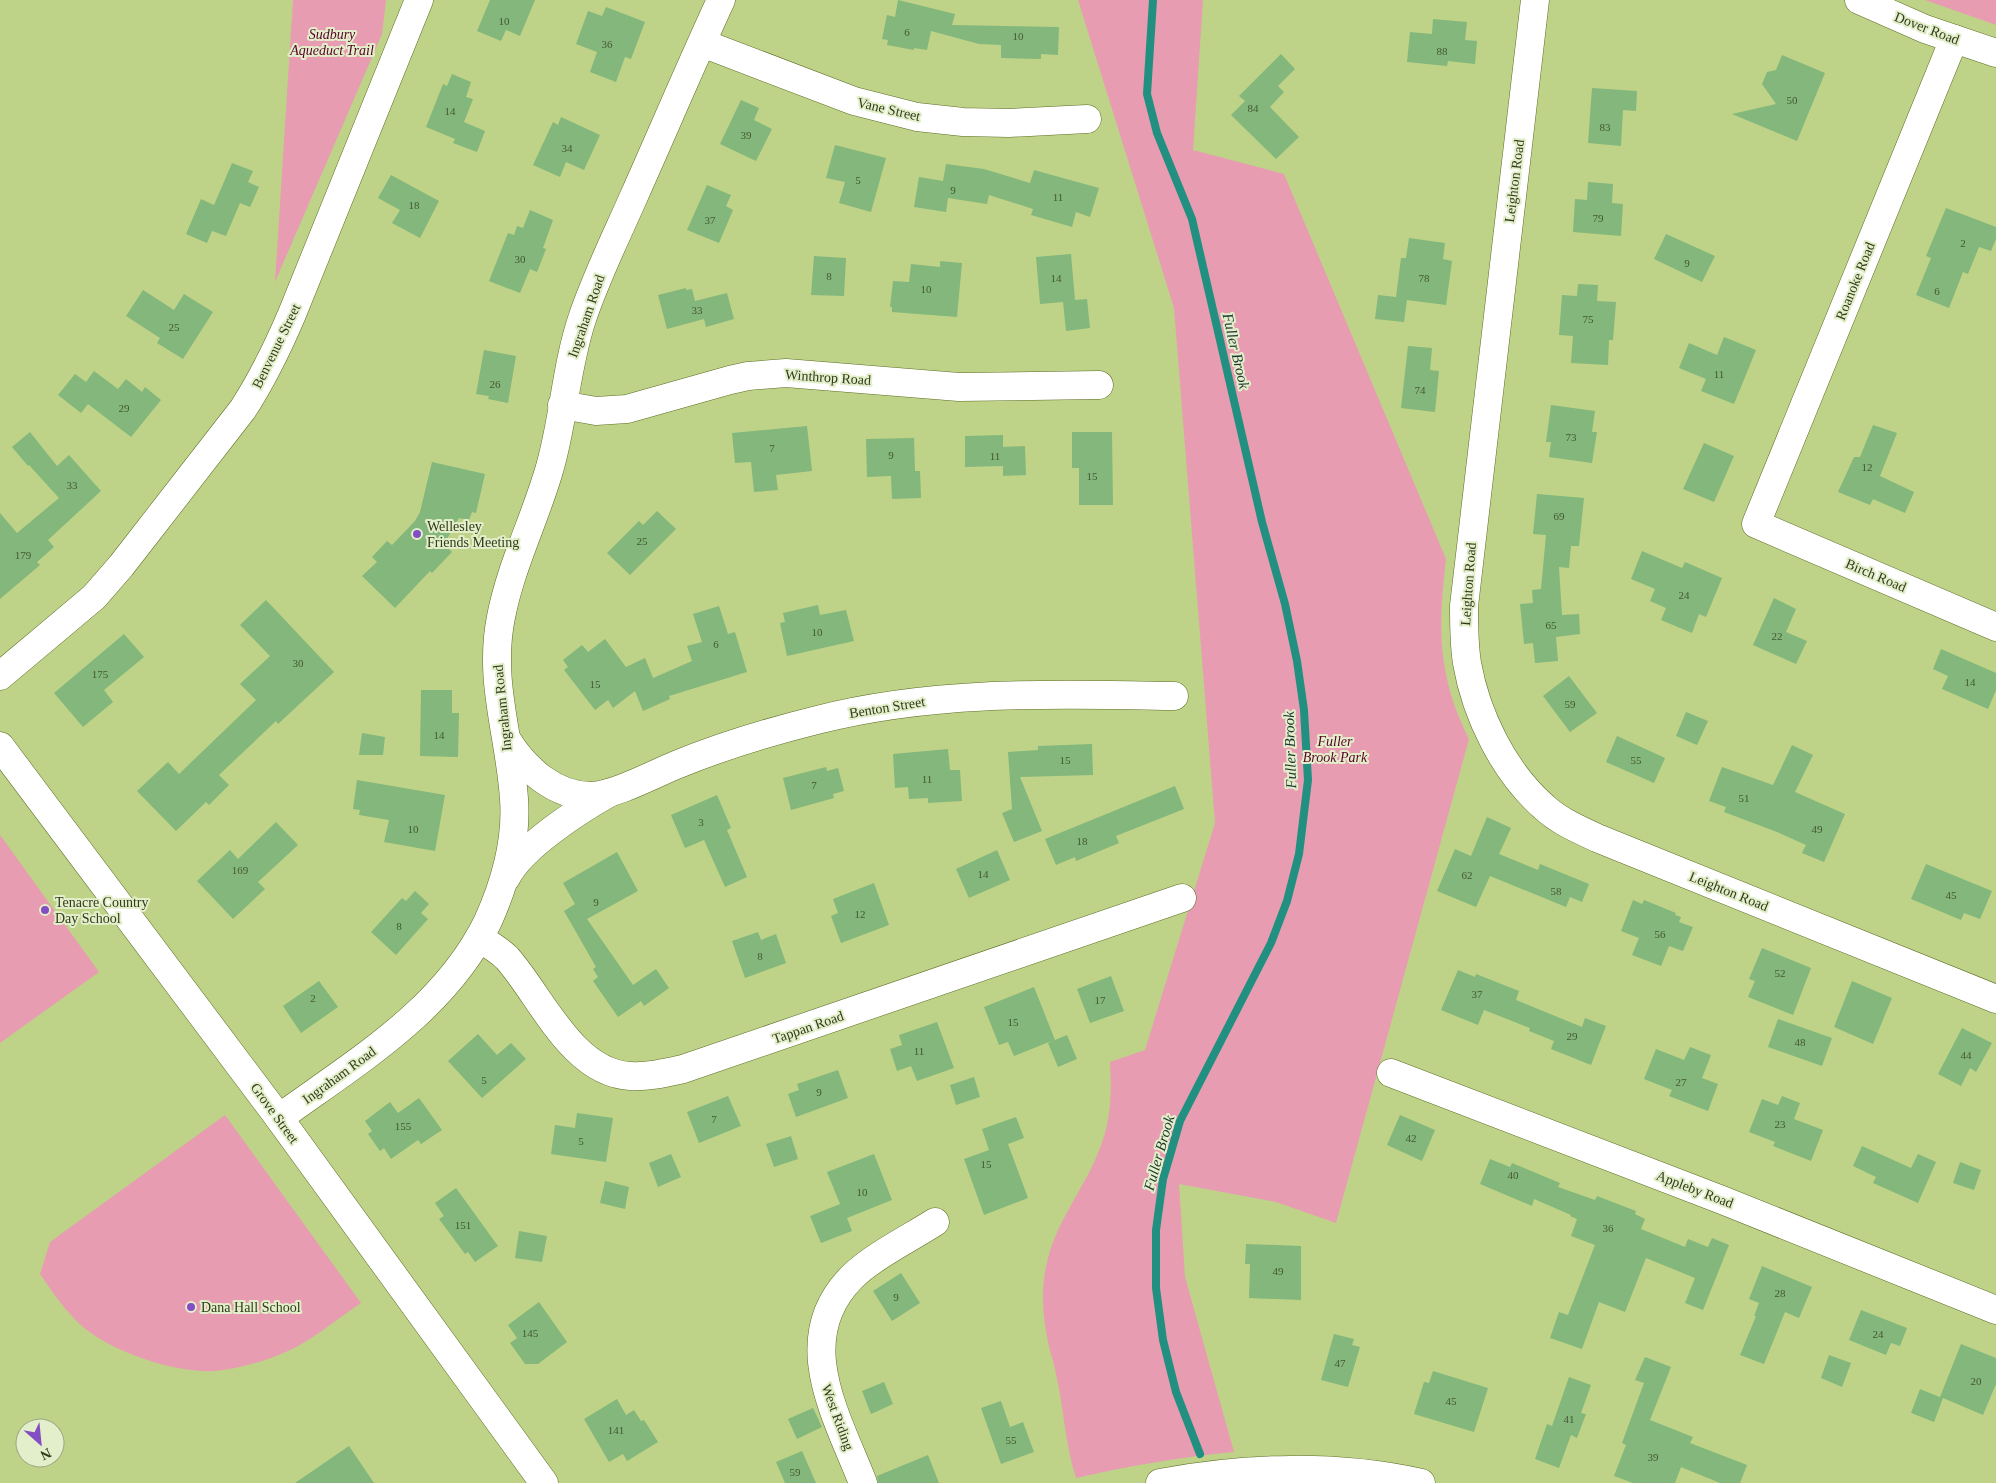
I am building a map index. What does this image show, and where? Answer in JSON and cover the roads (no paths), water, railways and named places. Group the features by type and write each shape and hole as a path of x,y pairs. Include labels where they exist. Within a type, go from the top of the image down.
{"street":[{"name":"Benvenue Street","path":"0,676 80,610 108,581 257,388 270,365 292,314 419,0"},
{"name":"Ingraham Road","path":"279,1118 388,1039 448,983 462,966 480,938 501,889 510,852 514,817 512,783 497,676 500,620 504,601 550,468 574,346 591,294 721,0"},
{"name":"Leighton Road","path":"1535,0 1464,606 1467,663 1475,695 1488,727 1512,770 1534,797 1558,818 1576,828 1606,842 1996,999"},
{"name":"Dover Road","path":"1859,0 1954,39 1996,53"},
{"name":"Roanoke Road","path":"1756,524 1954,39"},
{"name":"Vane Street","path":"702,43 848,99 917,117 962,122 1009,123 1088,118"},
{"name":"Winthrop Road","path":"562,405 596,411 627,408 748,376 786,373 951,387 1099,385"},
{"name":"Birch Road","path":"1756,524 1996,627"},
{"name":"Benton Street","path":"501,889 513,866 531,848 589,804 613,791 678,764 744,740 842,714 885,705 917,701 1009,695 1174,696"},
{"name":"Benton Street","path":"504,735 521,761 531,771 551,784 573,794 592,796 613,791"},
{"name":"Grove Street","path":"0,746 279,1118 544,1483"},
{"name":"Tappan Road","path":"480,938 491,944 506,958 560,1030 596,1066 611,1073 646,1077 682,1069 1182,898"},
{"name":"Appleby Road","path":"1391,1073 1722,1200 1996,1310"},
{"name":"West Riding","path":"863,1483 826,1389 821,1364 822,1339 826,1315 836,1295 853,1276 935,1222"},
{"path":"1160,1483 1210,1476 1281,1471 1354,1473 1421,1483"}],"waterway":[{"name":"Fuller Brook","path":"1153,0 1147,94 1157,133 1192,219 1262,522 1285,604 1297,661 1304,710 1308,780 1299,854 1287,901 1271,943 1180,1121 1163,1179 1156,1230 1156,1288 1163,1340 1176,1392 1200,1454"}],"place":[{"name":"Wellesley Friends Meeting","path":"417,534"},
{"name":"Tenacre Country Day School","path":"45,910"},
{"name":"Dana Hall School","path":"191,1307"}],"park label":[{"name":"Sudbury Aqueduct Trail","path":"332,42"},
{"name":"Fuller Brook Park","path":"1335,750"}]}
